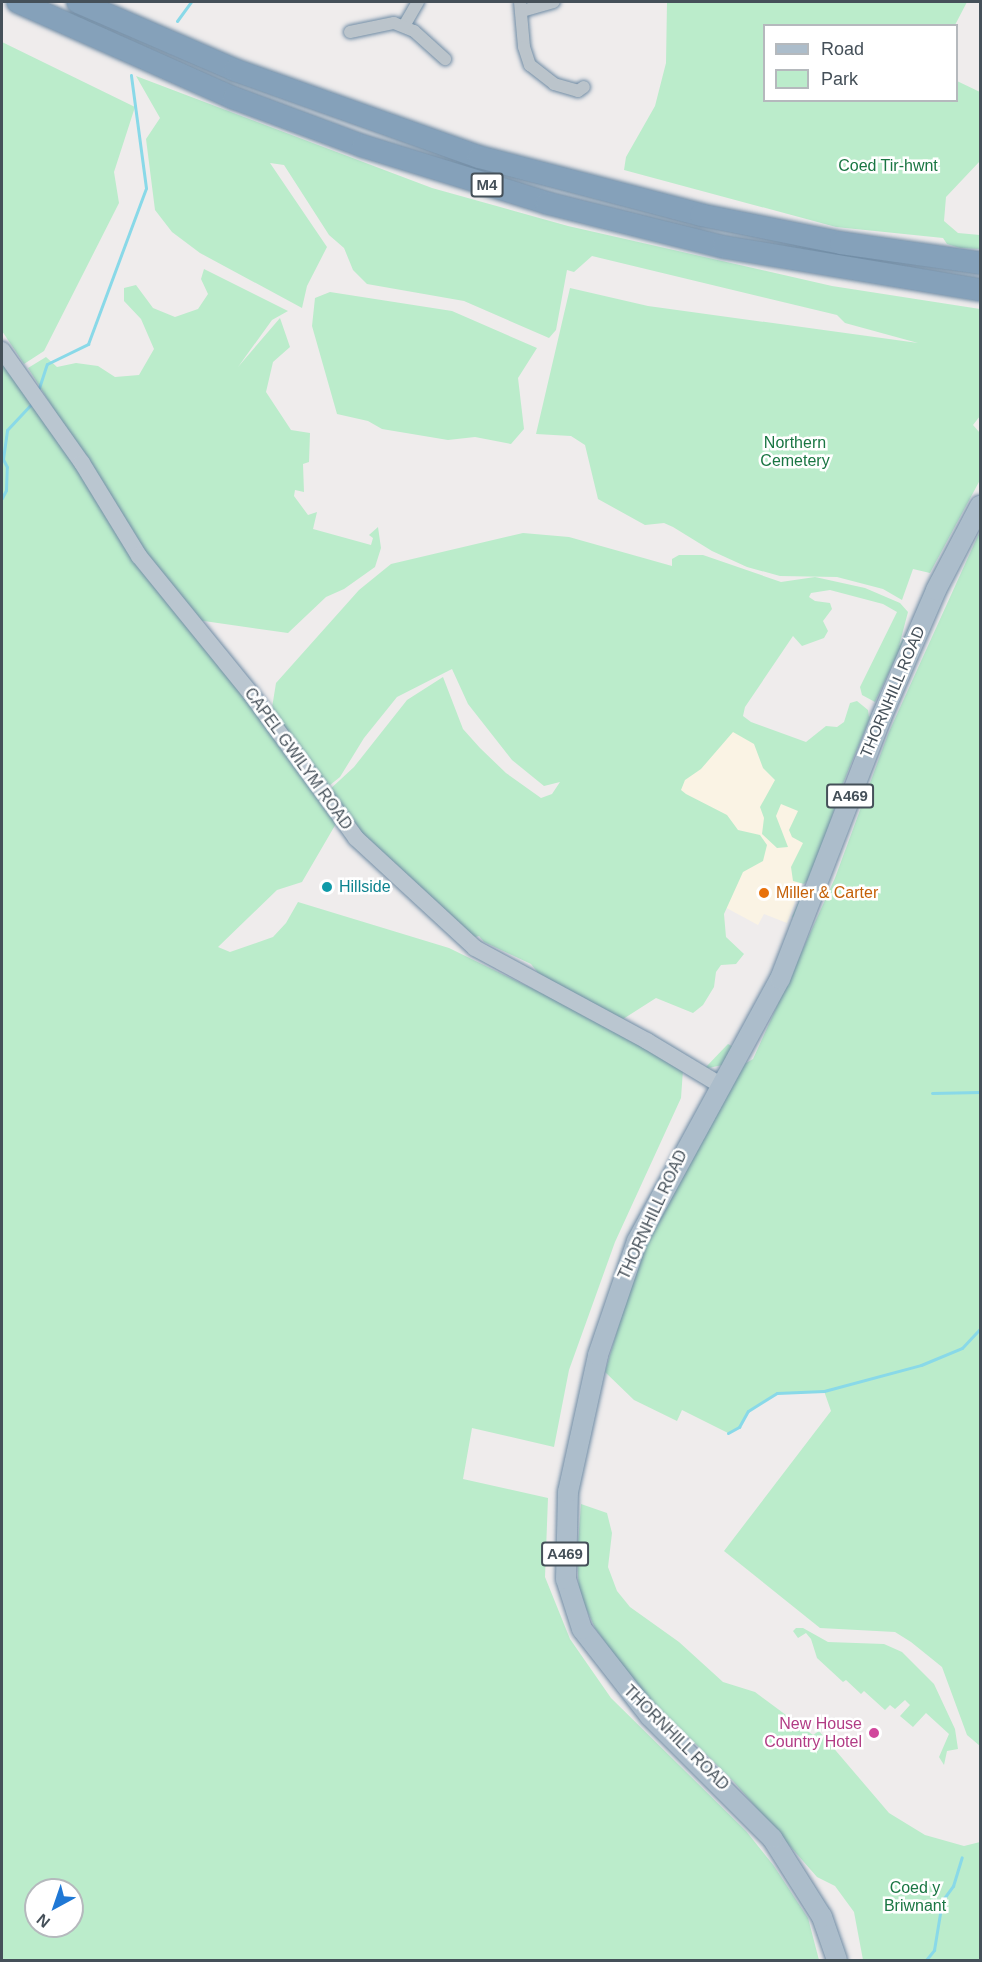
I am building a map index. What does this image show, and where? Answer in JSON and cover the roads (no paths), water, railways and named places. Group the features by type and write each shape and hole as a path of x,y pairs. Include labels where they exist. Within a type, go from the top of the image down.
{"highway":[{"name":"M4","path":"18,2 265,109 363,146 547,203 724,247 981,290"},
{"name":"M4","path":"78,2 245,74 489,160 724,220 851,245 981,263"}],"main road":[{"name":"THORNHILL ROAD","path":"837,1960 822,1917 778,1846 628,1692 582,1629 566,1579 566,1522 574,1460 610,1312 660,1193 722,1086 780,978 884,712 936,590 981,506"}],"street":[{"path":"404,26 418,2"},
{"path":"554,2 521,6 524,47 536,72 567,88 578,91 584,87"},
{"path":"350,32 386,23 404,26 414,31 445,59"},
{"name":"CAPEL GWILYM ROAD","path":"2,350 82,463 139,556 251,694 356,838 475,948 647,1041 722,1086"}],"waterway":[{"path":"177,21 191,2"},
{"path":"39,388 47,364 88,344 146,188 131,75"},
{"path":"2,498 6,490 7,467 3,459 7,430 33,402"},
{"path":"932,1093 980,1092"},
{"path":"728,1433 739,1427 748,1411 777,1393 824,1391 921,1365 962,1348 980,1329"},
{"path":"926,1960 934,1950 942,1901 953,1886 962,1857"}],"place":[{"name":"Hillside","path":"327,887"},
{"name":"Miller & Carter","path":"764,893"},
{"name":"New House Country Hotel","path":"874,1733"}],"park label":[{"name":"Coed Tir-hwnt","path":"888,166"},
{"name":"Northern Cemetery","path":"795,452"},
{"name":"Coed y Briwnant","path":"915,1897"}]}
